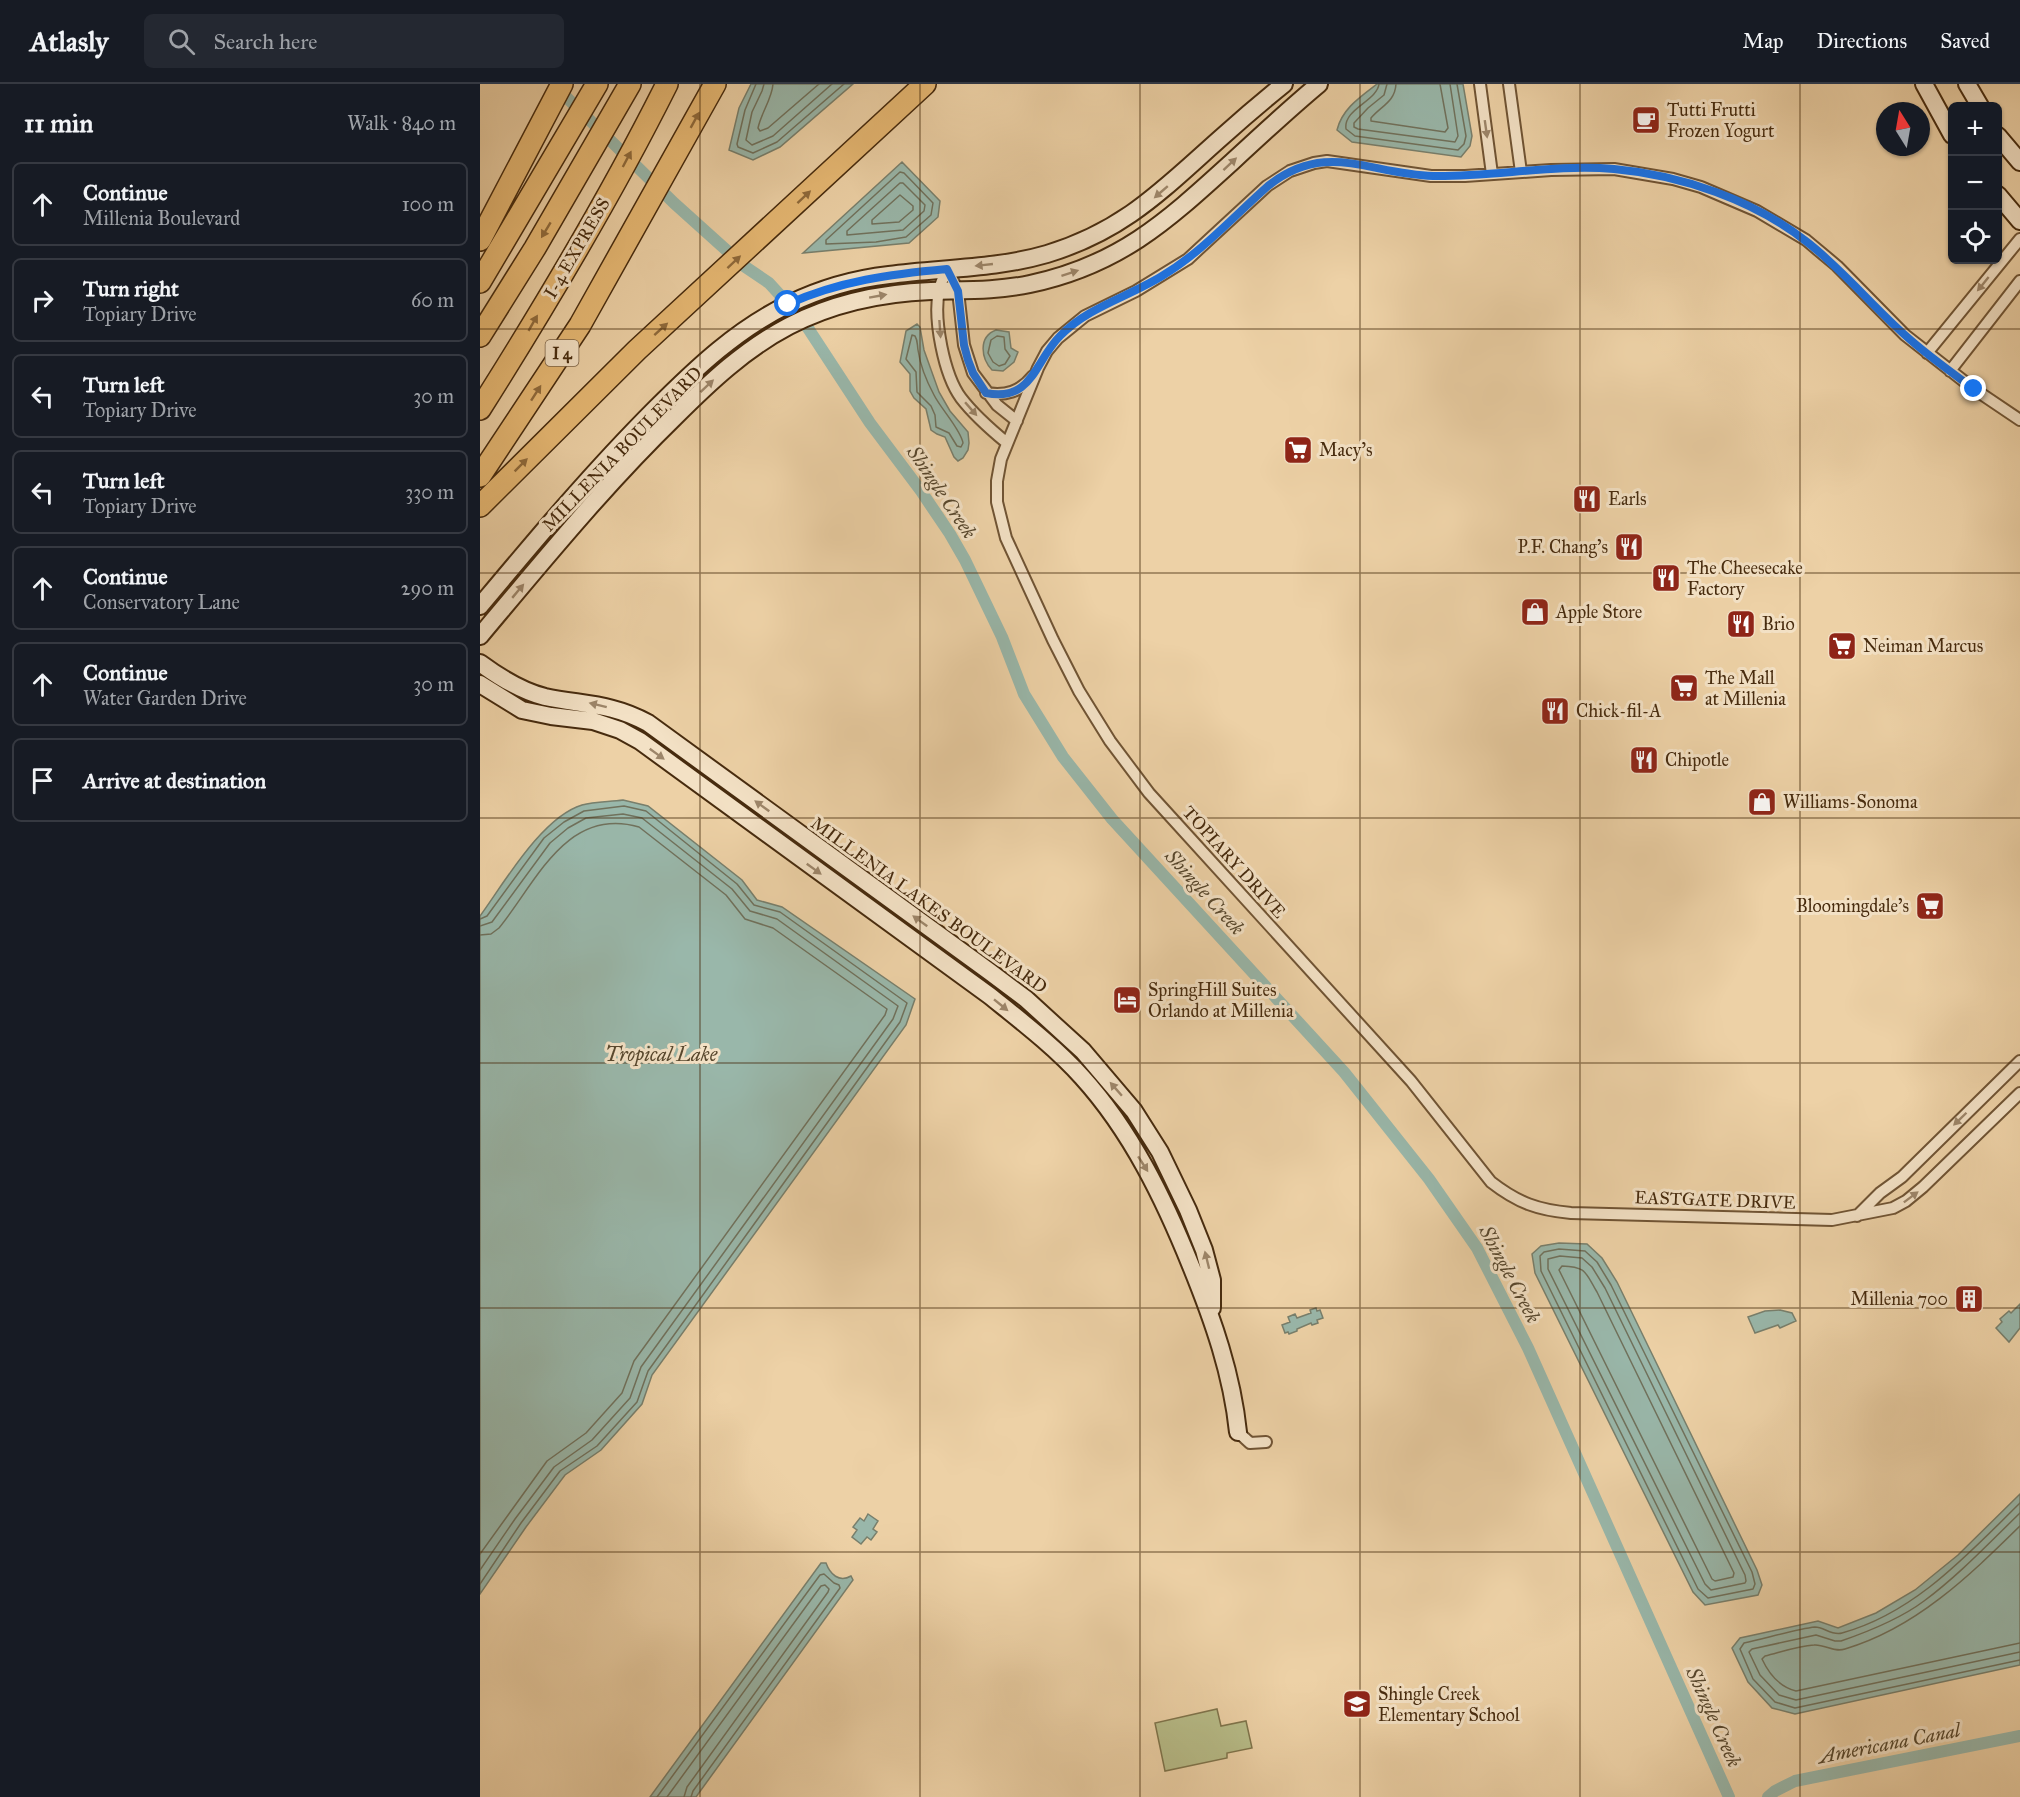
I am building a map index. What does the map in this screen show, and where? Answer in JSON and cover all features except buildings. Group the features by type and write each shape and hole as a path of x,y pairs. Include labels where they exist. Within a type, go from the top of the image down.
{"highway":[{"path":"480,240 562,84"},
{"path":"480,282 597,84"},
{"name":"I-4 EXPRESS","path":"480,409 602,206 667,84"},
{"name":"I 4","path":"480,476 572,337 715,84"},
{"path":"480,506 637,350 926,84"},
{"name":"I-4 EXPRESS","path":"480,336 576,180 629,86"}],"street":[{"name":"MILLENIA BOULEVARD","path":"480,606 577,492 649,415 726,343 767,315 809,295 873,277 1003,263 1036,257 1080,243 1112,227 1155,197 1223,135 1284,84"},
{"name":"MILLENIA BOULEVARD","path":"480,636 581,516 663,429 737,360 779,331 821,311 874,296 1009,288 1050,279 1090,266 1154,230 1319,84"},
{"path":"1480,84 1492,174"},
{"path":"1509,84 1521,172"},
{"path":"1924,84 1948,126"},
{"path":"1967,84 1978,102"},
{"path":"2002,140 2020,162"},
{"name":"TOPIARY DRIVE","path":"1571,1213 1547,1211 1526,1204 1508,1195 1491,1182 1411,1081 1149,793 1097,722 1070,675 1006,538 997,502 997,481 1001,459 1047,351 1071,326 1085,316 1136,291 1188,260 1268,186 1302,166 1327,161 1341,162 1426,176 1585,168 1614,169 1672,179 1701,187 1757,211 1806,240 1837,266 1905,335 1950,371 2020,420"},
{"path":"2002,200 2020,221"},
{"path":"1927,353 2020,239"},
{"path":"947,269 939,291 942,350 951,380 970,410 1007,443"},
{"path":"947,269 958,291 964,345 973,373 986,393 1017,421"},
{"path":"1950,371 2020,281"},
{"name":"TOPIARY DRIVE","path":"986,393 1010,394 1020,389 1038,368"},
{"name":"MILLENIA LAKES BOULEVARD","path":"480,663 496,675 544,697 593,704 624,712 655,728 984,967 1059,1027 1117,1090 1160,1152 1204,1250 1212,1280 1212,1318"},
{"name":"MILLENIA LAKES BOULEVARD","path":"480,684 522,710 593,721 620,730 640,741 990,996 1031,1029 1082,1076 1149,1173 1175,1228 1212,1318 1235,1402 1238,1432"},
{"path":"1857,1216 1880,1193 1902,1177 2020,1061"},
{"name":"EASTGATE DRIVE","path":"1571,1213 1832,1220 1893,1208 1923,1187 2020,1093"},
{"path":"1238,1432 1250,1443 1266,1442"}],"green space":[{"path":"1217,1709 1221,1726 1246,1721 1252,1748 1227,1753 1227,1758 1165,1771 1155,1723"}],"water":[{"path":"751,84 853,84 780,147 753,160 729,150 739,108"},
{"path":"1377,84 1463,84 1472,136 1470,146 1461,157 1352,142 1337,130 1339,123 1353,104"},
{"path":"902,162 940,201 938,217 909,243 803,253"},
{"path":"917,324 920,327 924,350 939,392 950,411 968,432 968,450 958,461 945,437 931,430 926,409 910,391 910,374 900,362 906,331"},
{"path":"996,330 1009,332 1011,348 1018,352 1014,362 1003,371 992,370 985,360 984,343 990,333"},
{"name":"Tropical Lake","path":"623,800 648,806 742,880 757,900 782,907 915,999 906,1025 652,1375 642,1404 601,1450 565,1475 480,1594 480,916 525,853 553,823 567,812 582,805"},
{"path":"1559,1243 1587,1244 1602,1258 1617,1282 1757,1570 1762,1585 1758,1595 1705,1605 1693,1592 1535,1273 1532,1254 1541,1246"},
{"path":"2020,1304 2020,1328 2009,1342 1996,1328 2002,1322 2000,1319"},
{"path":"1316,1308 1317,1311 1320,1310 1323,1318 1317,1320 1318,1323 1312,1325 1311,1323 1289,1334 1285,1333 1282,1325 1290,1322 1288,1317 1295,1314 1297,1318 1311,1313 1310,1310"},
{"path":"1780,1310 1792,1313 1796,1321 1780,1328 1778,1325 1755,1333 1748,1317 1765,1311"},
{"path":"2020,1494 2020,1665 1795,1714 1772,1708 1748,1682 1732,1648 1740,1638 1818,1621 1838,1628 1876,1613 1915,1590 1958,1555"},
{"path":"868,1514 878,1521 873,1529 877,1532 871,1540 867,1537 861,1544 852,1537 857,1530 853,1527 860,1518 864,1521"},
{"path":"821,1563 826,1563 835,1576 847,1578 851,1576 853,1580 696,1797 650,1797"}],"waterway":[{"name":"Shingle Creek","path":"556,87 674,203 744,266 769,283 802,319 870,423 950,534 1002,637 1024,694 1063,757 1112,819 1344,1072 1429,1179 1477,1248 1528,1348 1729,1797"},
{"name":"Americana Canal","path":"1768,1797 1795,1781 2020,1736"}],"place":[{"name":"Tutti Frutti Frozen Yogurt","path":"1646,120"},
{"name":"Macy's","path":"1298,450"},
{"name":"Earls","path":"1587,499"},
{"name":"P.F. Chang's","path":"1629,547"},
{"name":"The Cheesecake Factory","path":"1666,578"},
{"name":"Apple Store","path":"1535,612"},
{"name":"Brio","path":"1741,624"},
{"name":"Neiman Marcus","path":"1842,646"},
{"name":"The Mall at Millenia","path":"1684,688"},
{"name":"Chick-fil-A","path":"1555,711"},
{"name":"Chipotle","path":"1644,760"},
{"name":"Williams-Sonoma","path":"1762,802"},
{"name":"Bloomingdale's","path":"1930,906"},
{"name":"SpringHill Suites Orlando at Millenia","path":"1127,1000"},
{"name":"Millenia 700","path":"1969,1299"},
{"name":"Shingle Creek Elementary School","path":"1357,1704"}],"route":[{"path":"788,304 823,290 855,281 947,269 958,291 964,345 973,373 986,393 1010,394 1020,389 1029,380 1047,351 1071,326 1107,303 1136,291 1188,260 1268,186 1278,178 1302,166 1327,161 1341,162 1431,176 1585,168 1614,169 1672,179 1701,187 1734,200 1780,224 1806,240 1837,266 1905,335 1974,389"}]}
